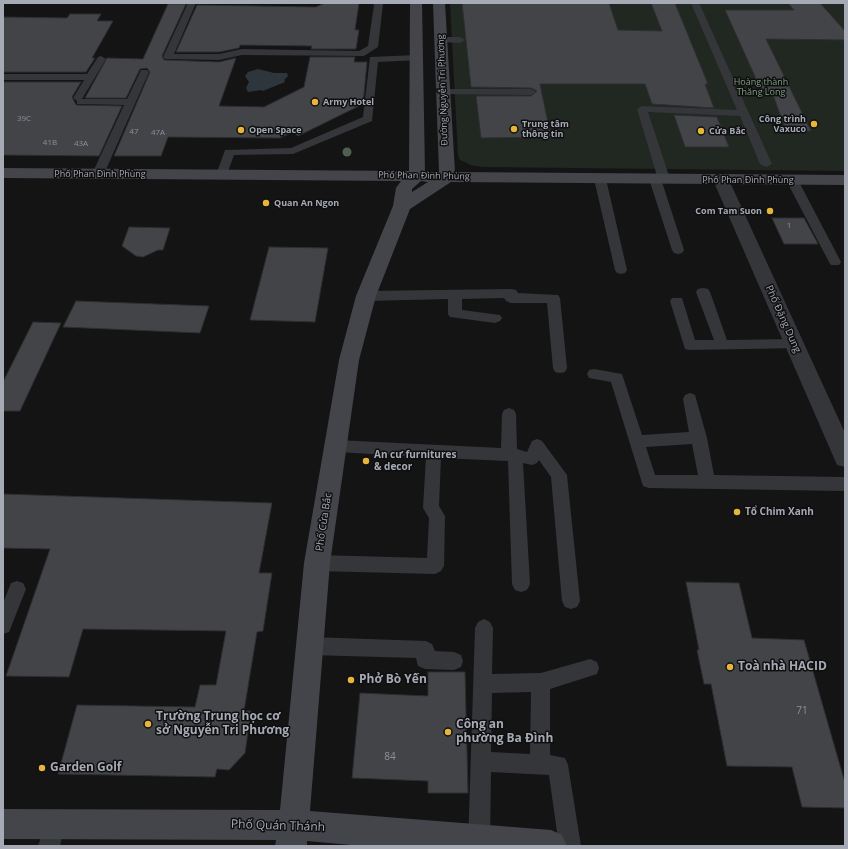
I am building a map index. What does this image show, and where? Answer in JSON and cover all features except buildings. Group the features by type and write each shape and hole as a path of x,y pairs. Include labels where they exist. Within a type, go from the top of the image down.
{"street":[{"path":"416,3 417,176"},
{"name":"Đường Nguyễn Tri Phương","path":"439,3 447,177"},
{"name":"Phố Phan Đình Phùng","path":"3,174 845,180"},
{"name":"Phố Cửa Bắc","path":"292,835 317,563 349,360 366,296 402,206 404,188 417,176"},
{"path":"402,206 447,177"},
{"name":"Phố Đặng Dung","path":"721,180 845,458"},
{"name":"Phố Quán Thánh","path":"3,824 52,835 292,835 551,846"}],"lane":[{"path":"192,3 168,57 219,57 242,52 361,54 373,47"},
{"path":"373,47 379,4 377,3"},
{"path":"695,3 766,164"},
{"path":"441,40 460,40"},
{"path":"373,47 380,51 417,55"},
{"path":"222,175 229,152 293,151 368,119 373,59 417,55"},
{"path":"101,59 79,100 129,102"},
{"path":"98,174 129,102 144,72"},
{"path":"3,77 91,77"},
{"path":"443,92 531,92"},
{"path":"678,250 642,109 744,113"},
{"path":"600,179 621,270"},
{"path":"792,180 835,262"},
{"path":"703,292 722,344"},
{"path":"366,296 511,293 511,298 553,298 560,368"},
{"path":"455,295 455,314 495,318"},
{"path":"677,301 690,345 795,344"},
{"path":"594,374 617,378 649,481 845,484"},
{"path":"690,399 708,482"},
{"path":"509,414 521,584"},
{"path":"637,441 699,438"},
{"path":"336,446 512,454 532,459 538,445 559,475 571,601"},
{"path":"317,563 435,566 437,516 431,508 434,451"},
{"path":"3,626 17,589"},
{"path":"479,843 484,628"},
{"path":"310,646 426,650 425,660 454,661"},
{"path":"483,684 540,682 590,668"},
{"path":"540,682 540,764"},
{"path":"481,761 558,765 570,846"}],"green space":[{"name":"Hoàng thành Thăng Long","path":"450,3 845,3 845,171 482,167 471,165 460,160 458,155"}],"shaded area":[{"path":"258,69 274,73 287,73 288,76 284,80 285,82 263,91 248,92 246,88 249,82 245,76 248,72"}],"place":[{"name":"Army Hotel","path":"315,102"},
{"name":"Công trình Vaxuco","path":"814,124"},
{"name":"Trung tâm thông tin","path":"514,129"},
{"name":"Open Space","path":"241,130"},
{"name":"Cửa Bắc","path":"701,131"},
{"name":"Quan An Ngon","path":"266,203"},
{"name":"Com Tam Suon","path":"770,211"},
{"name":"An cư furnitures & decor","path":"366,461"},
{"name":"Tổ Chim Xanh","path":"737,512"},
{"name":"Toà nhà HACID","path":"730,667"},
{"name":"Phở Bò Yến","path":"351,680"},
{"name":"Trường Trung học cơ sở Nguyễn Tri Phương","path":"148,724"},
{"name":"Công an phường Ba Đình","path":"448,732"},
{"name":"Garden Golf","path":"42,768"}]}
